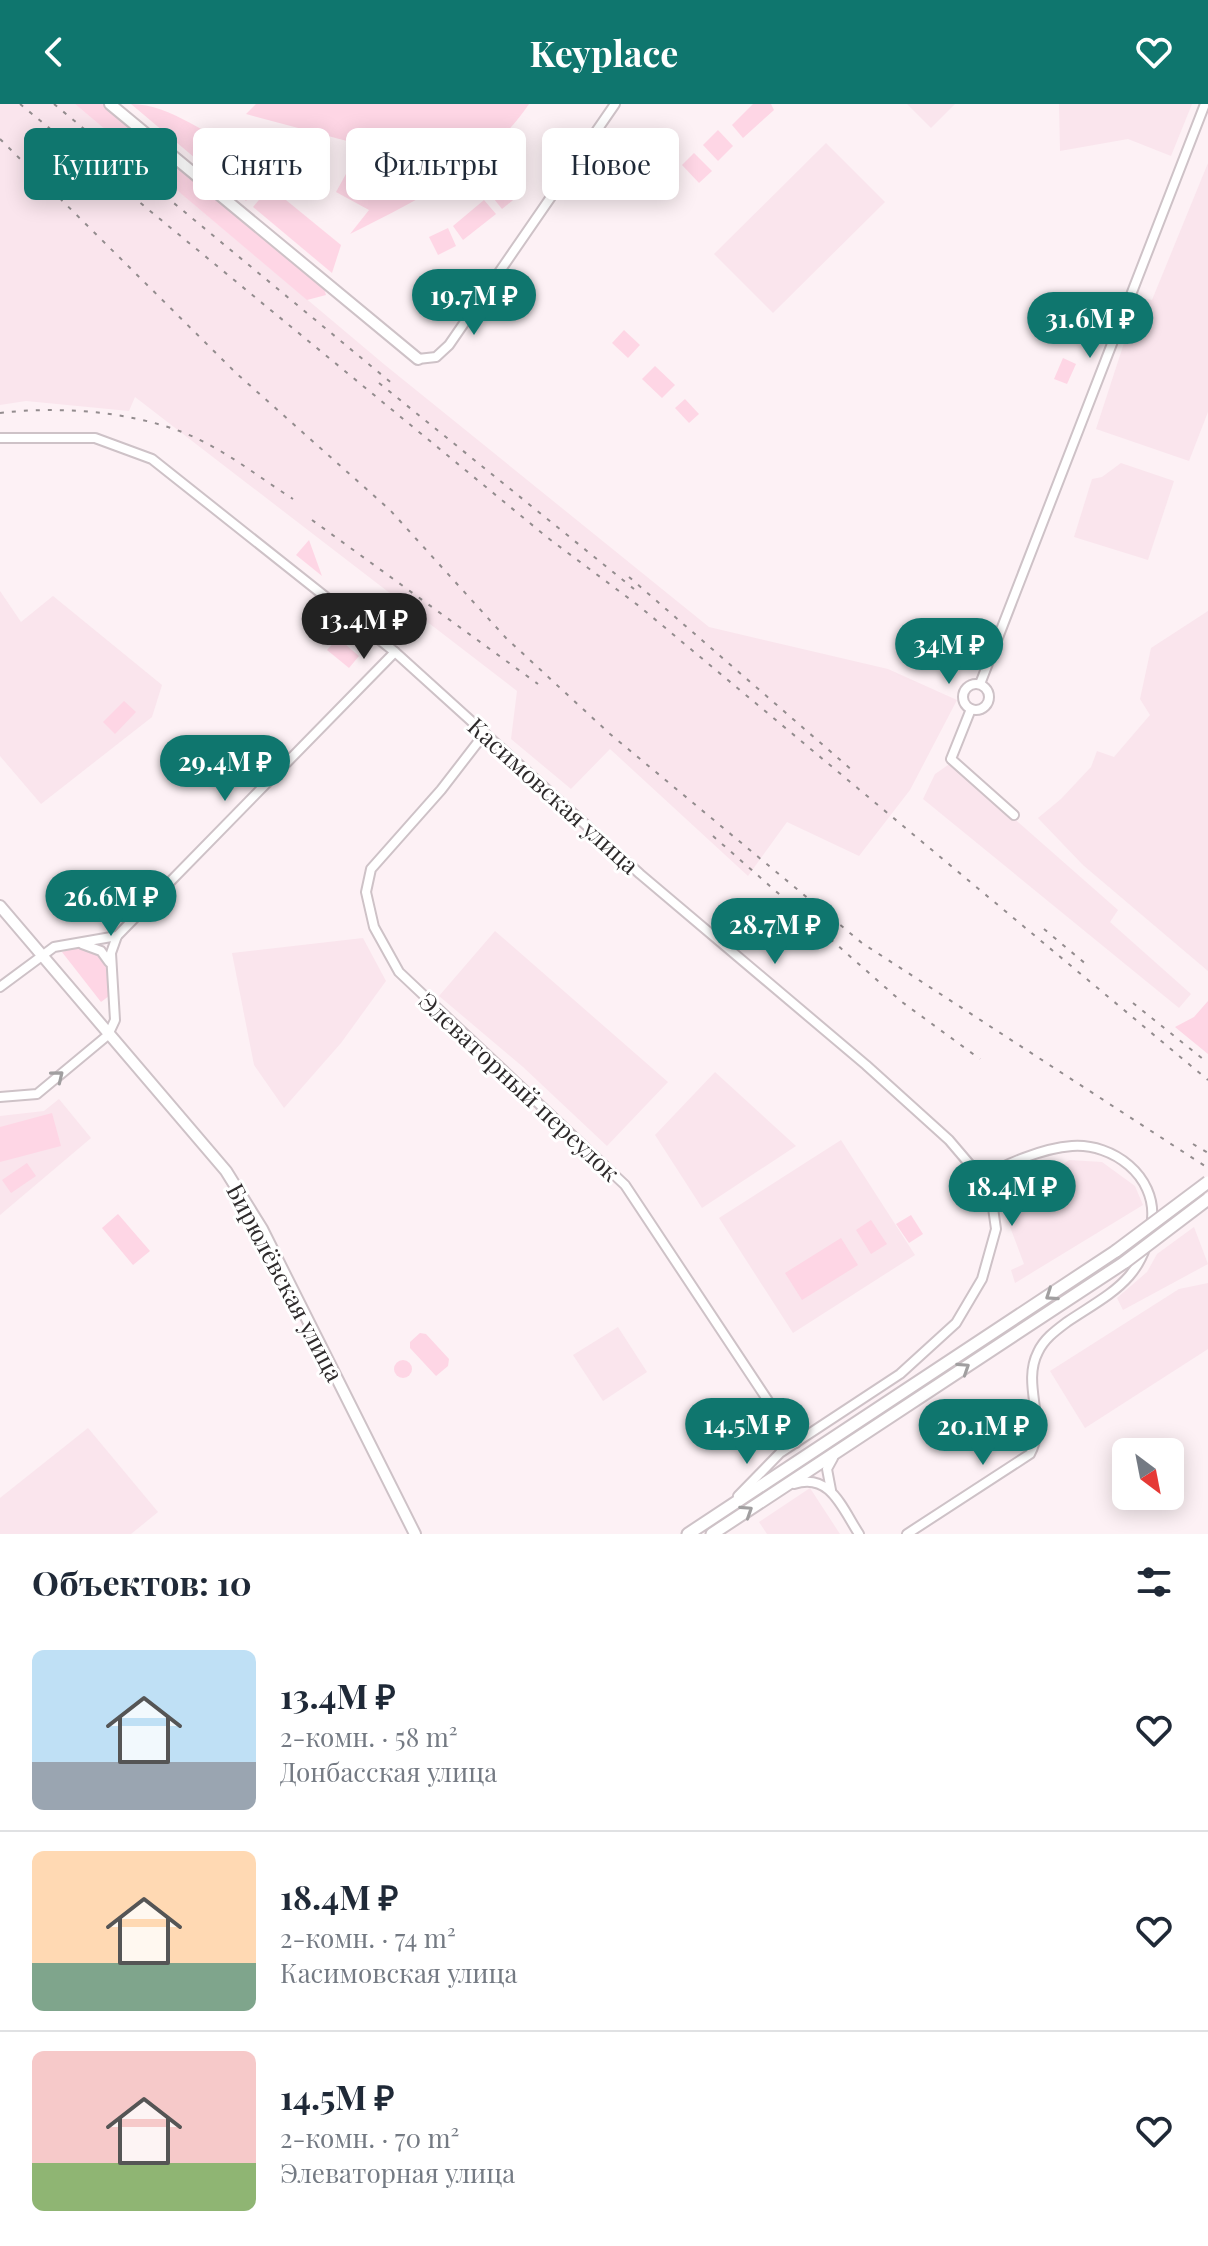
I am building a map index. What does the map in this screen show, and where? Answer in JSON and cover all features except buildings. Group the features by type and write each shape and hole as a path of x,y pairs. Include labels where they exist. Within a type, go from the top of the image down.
{"main road":[{"path":"688,1534 1116,1251 1208,1182"},
{"path":"712,1534 1125,1262 1208,1199"}],"street":[{"path":"110,104 418,359 436,357 449,345 615,104"},
{"path":"980,684 1205,104"},
{"name":"Касимовская улица","path":"0,438 95,438 152,459 395,652 640,874 921,1114 963,1154 980,1179 995,1214 996,1229 982,1279 956,1323 933,1347 780,1453 717,1515"},
{"path":"0,1097 37,1094 108,1035 115,1020 112,947 117,936 395,652"},
{"path":"971,709 963,698 963,692 968,686 980,684"},
{"path":"971,709 981,709 988,702 988,691 980,684"},
{"path":"971,709 951,759 1014,815"},
{"name":"Элеваторный переулок","path":"485,733 441,790 371,869 366,892 378,938 399,972 625,1185 796,1443"},
{"name":"Бирюлёвская улица","path":"0,906 196,1134 235,1184 262,1229 415,1534"},
{"path":"0,987 54,947 117,936"},
{"path":"79,943 101,951 112,971"},
{"path":"907,1534 1030,1454 1037,1433 1032,1374 1039,1350 1057,1329 1131,1278 1142,1262 1152,1218 1148,1192 1134,1169 1113,1155 1089,1147 1068,1146 980,1179"},
{"path":"846,1446 827,1466 831,1491 859,1534"},
{"path":"782,1488 811,1480 831,1491"}],"shaded area":[{"path":"0,104 75,104 104,128 24,128 24,200 177,200 177,190 385,365 709,627 888,669 957,700 910,790 859,856 787,822 748,876 610,749 571,789 511,739 517,691 135,397 129,411 26,401 0,405"},
{"path":"75,104 105,104 134,128 103,128"},
{"path":"131,104 161,109 200,128 193,128 193,156 177,143 177,128 159,128"},
{"path":"256,104 529,104 510,128 346,128 346,141 330,136 330,128 298,128 246,114"},
{"path":"753,104 771,104 774,110 743,138 732,125"},
{"path":"907,104 955,104 931,128"},
{"path":"1059,104 1192,104 1171,156 1128,139 1060,151"},
{"path":"718,130 733,146 718,161 703,145"},
{"path":"826,143 885,202 773,313 714,254"},
{"path":"694,153 712,171 699,183 682,165"},
{"path":"1208,163 1208,412 1189,461 1096,429 1139,297 1152,300"},
{"path":"177,164 193,177 193,200 221,200 323,285 326,295 307,300 177,190"},
{"path":"346,174 346,197 336,192"},
{"path":"259,200 286,200 341,245 332,273 253,207"},
{"path":"351,200 415,200 350,234 369,210"},
{"path":"484,200 496,214 463,240 453,226"},
{"path":"495,200 513,200 502,209"},
{"path":"448,228 456,246 438,255 429,237"},
{"path":"1066,315 1090,325 1084,339 1060,329"},
{"path":"624,330 640,345 628,358 612,343"},
{"path":"1063,358 1076,364 1067,384 1054,379"},
{"path":"655,366 675,385 662,398 642,379"},
{"path":"685,399 699,414 689,423 675,408"},
{"path":"1121,463 1174,481 1148,560 1074,537 1092,479 1102,477"},
{"path":"309,540 322,576 296,555"},
{"path":"0,591 21,622 53,596 162,685 152,717 41,804 0,756"},
{"path":"1208,611 1208,971 1083,865 1038,818 1091,767 1097,751 1114,757 1150,715 1140,699 1151,648"},
{"path":"338,638 359,656 349,668 327,650"},
{"path":"124,701 136,712 115,734 103,722"},
{"path":"951,763 1118,910 1110,922 1191,994 1179,1008 923,799 935,774"},
{"path":"495,931 668,1082 607,1146 523,1067 439,996"},
{"path":"363,938 386,981 341,1043 284,1108 254,1065 232,953"},
{"path":"80,947 95,950 108,964 109,996 101,1002 62,952"},
{"path":"1208,1001 1208,1054 1175,1027 1194,1017"},
{"path":"715,1072 796,1146 702,1208 655,1135"},
{"path":"59,1099 91,1138 0,1215 0,1116 44,1111"},
{"path":"52,1113 61,1146 0,1162 0,1127"},
{"path":"841,1140 915,1255 793,1333 719,1218"},
{"path":"1069,1160 1102,1162 1135,1186 1143,1205 1015,1283 1011,1270 1024,1264 1004,1211"},
{"path":"27,1163 36,1176 11,1193 2,1180"},
{"path":"118,1214 150,1251 133,1265 102,1228"},
{"path":"911,1215 923,1234 909,1243 896,1224"},
{"path":"871,1220 887,1244 871,1254 856,1230"},
{"path":"1194,1227 1208,1264 1123,1310 1117,1298 1147,1272 1157,1254"},
{"path":"841,1238 858,1265 802,1300 785,1273"},
{"path":"1208,1283 1208,1349 1085,1428 1050,1371 1179,1289"},
{"path":"618,1327 647,1372 603,1401 573,1355"},
{"path":"420,1333 426,1334 449,1359 448,1366 436,1376 410,1348 410,1342"},
{"path":"399,1360 407,1360 412,1369 410,1376 399,1378 394,1373 394,1365"},
{"path":"88,1428 158,1512 131,1534 0,1534 0,1498"},
{"path":"810,1488 840,1534 767,1534 759,1522"}],"railway":[{"path":"20,104 548,538 639,606 1208,1080"},
{"path":"54,104 394,385"},
{"path":"0,139 236,373 390,510 506,638 610,734 862,943 1208,1168"},
{"path":"379,383 634,589"},
{"path":"0,413 68,410 116,415 161,425 212,446 293,499"},
{"path":"312,520 538,684"},
{"path":"629,577 853,771"},
{"path":"713,836 902,1002 980,1059"},
{"path":"1044,929 1087,965"},
{"path":"1133,1003 1208,1063"},
{"path":"1193,1144 1208,1153"}]}
